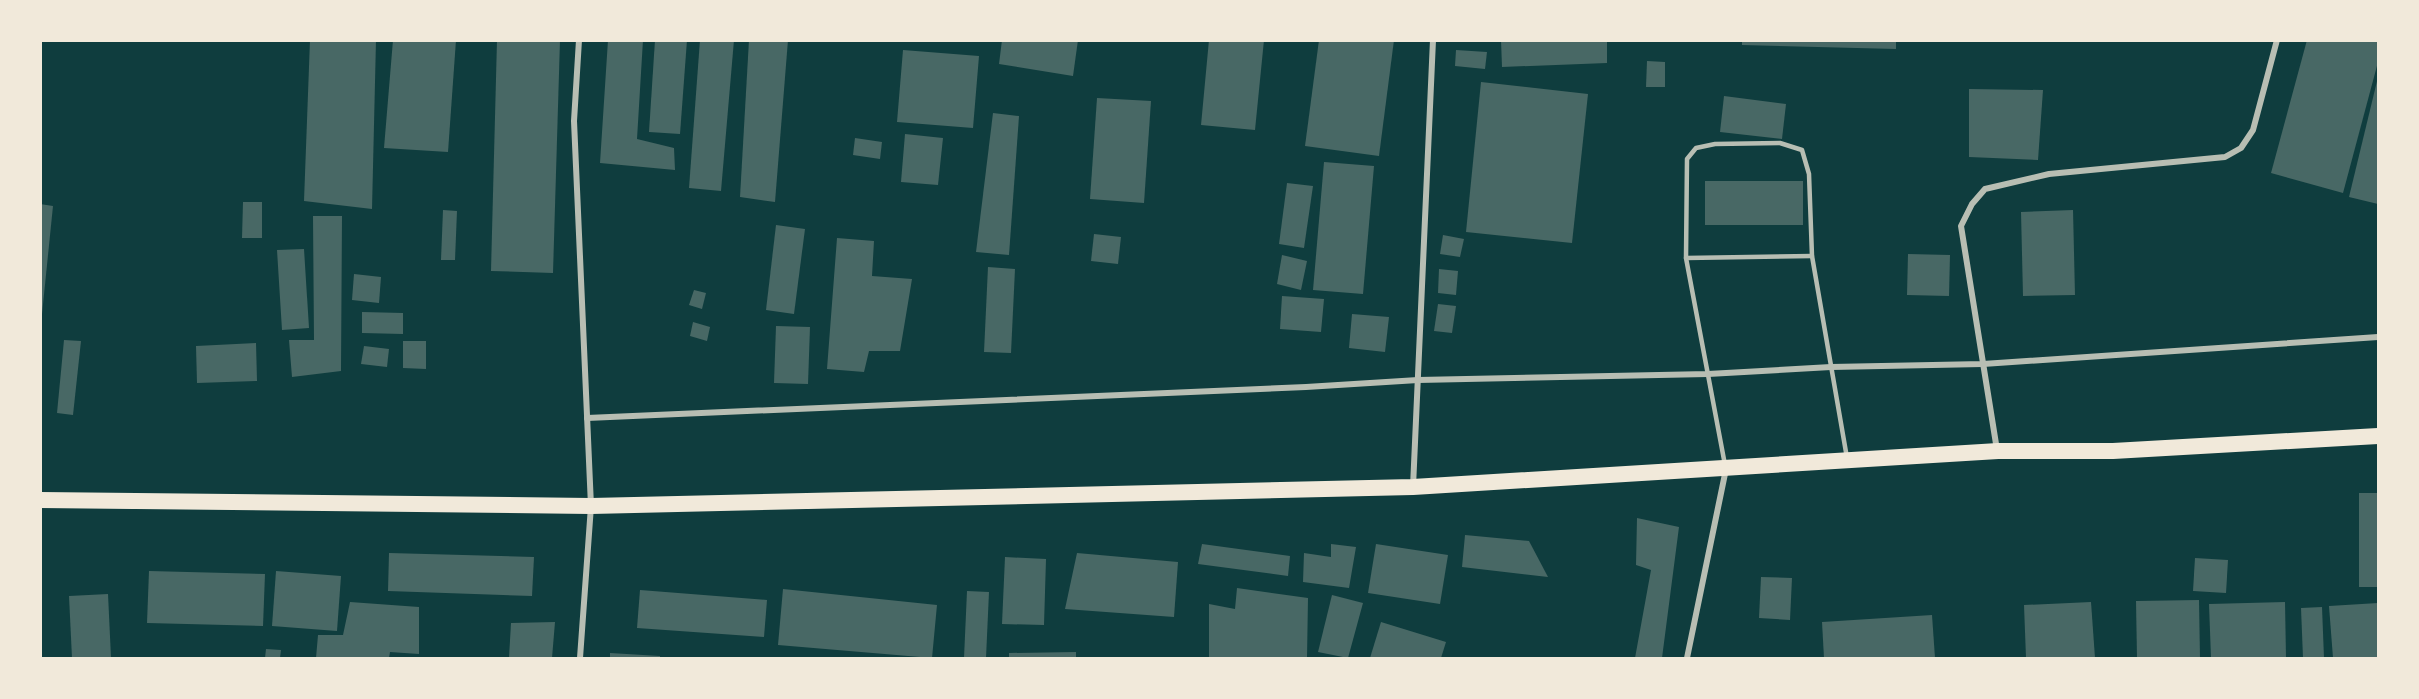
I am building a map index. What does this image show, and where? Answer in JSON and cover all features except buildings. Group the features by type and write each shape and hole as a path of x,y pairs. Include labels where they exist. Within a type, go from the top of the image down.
{"highway":[{"path":"40,500 591,506 1413,487 1998,451 2113,452 2379,435"}],"street":[{"path":"579,40 574,121 591,506 580,658"},
{"path":"1413,487 1432,40"},
{"path":"1998,451 1961,226 1972,204 1985,189 2049,174 2225,157 2241,148 2253,130 2277,40"},
{"path":"587,418 1306,387 1418,380 1708,374 1831,367 1983,364 2379,337"},
{"path":"1687,658 1726,468"}],"lane":[{"path":"1726,468 1686,258 1687,159 1696,148 1715,144 1780,143 1802,150 1809,174 1812,256 1847,461"},
{"path":"1686,258 1812,256"}]}
